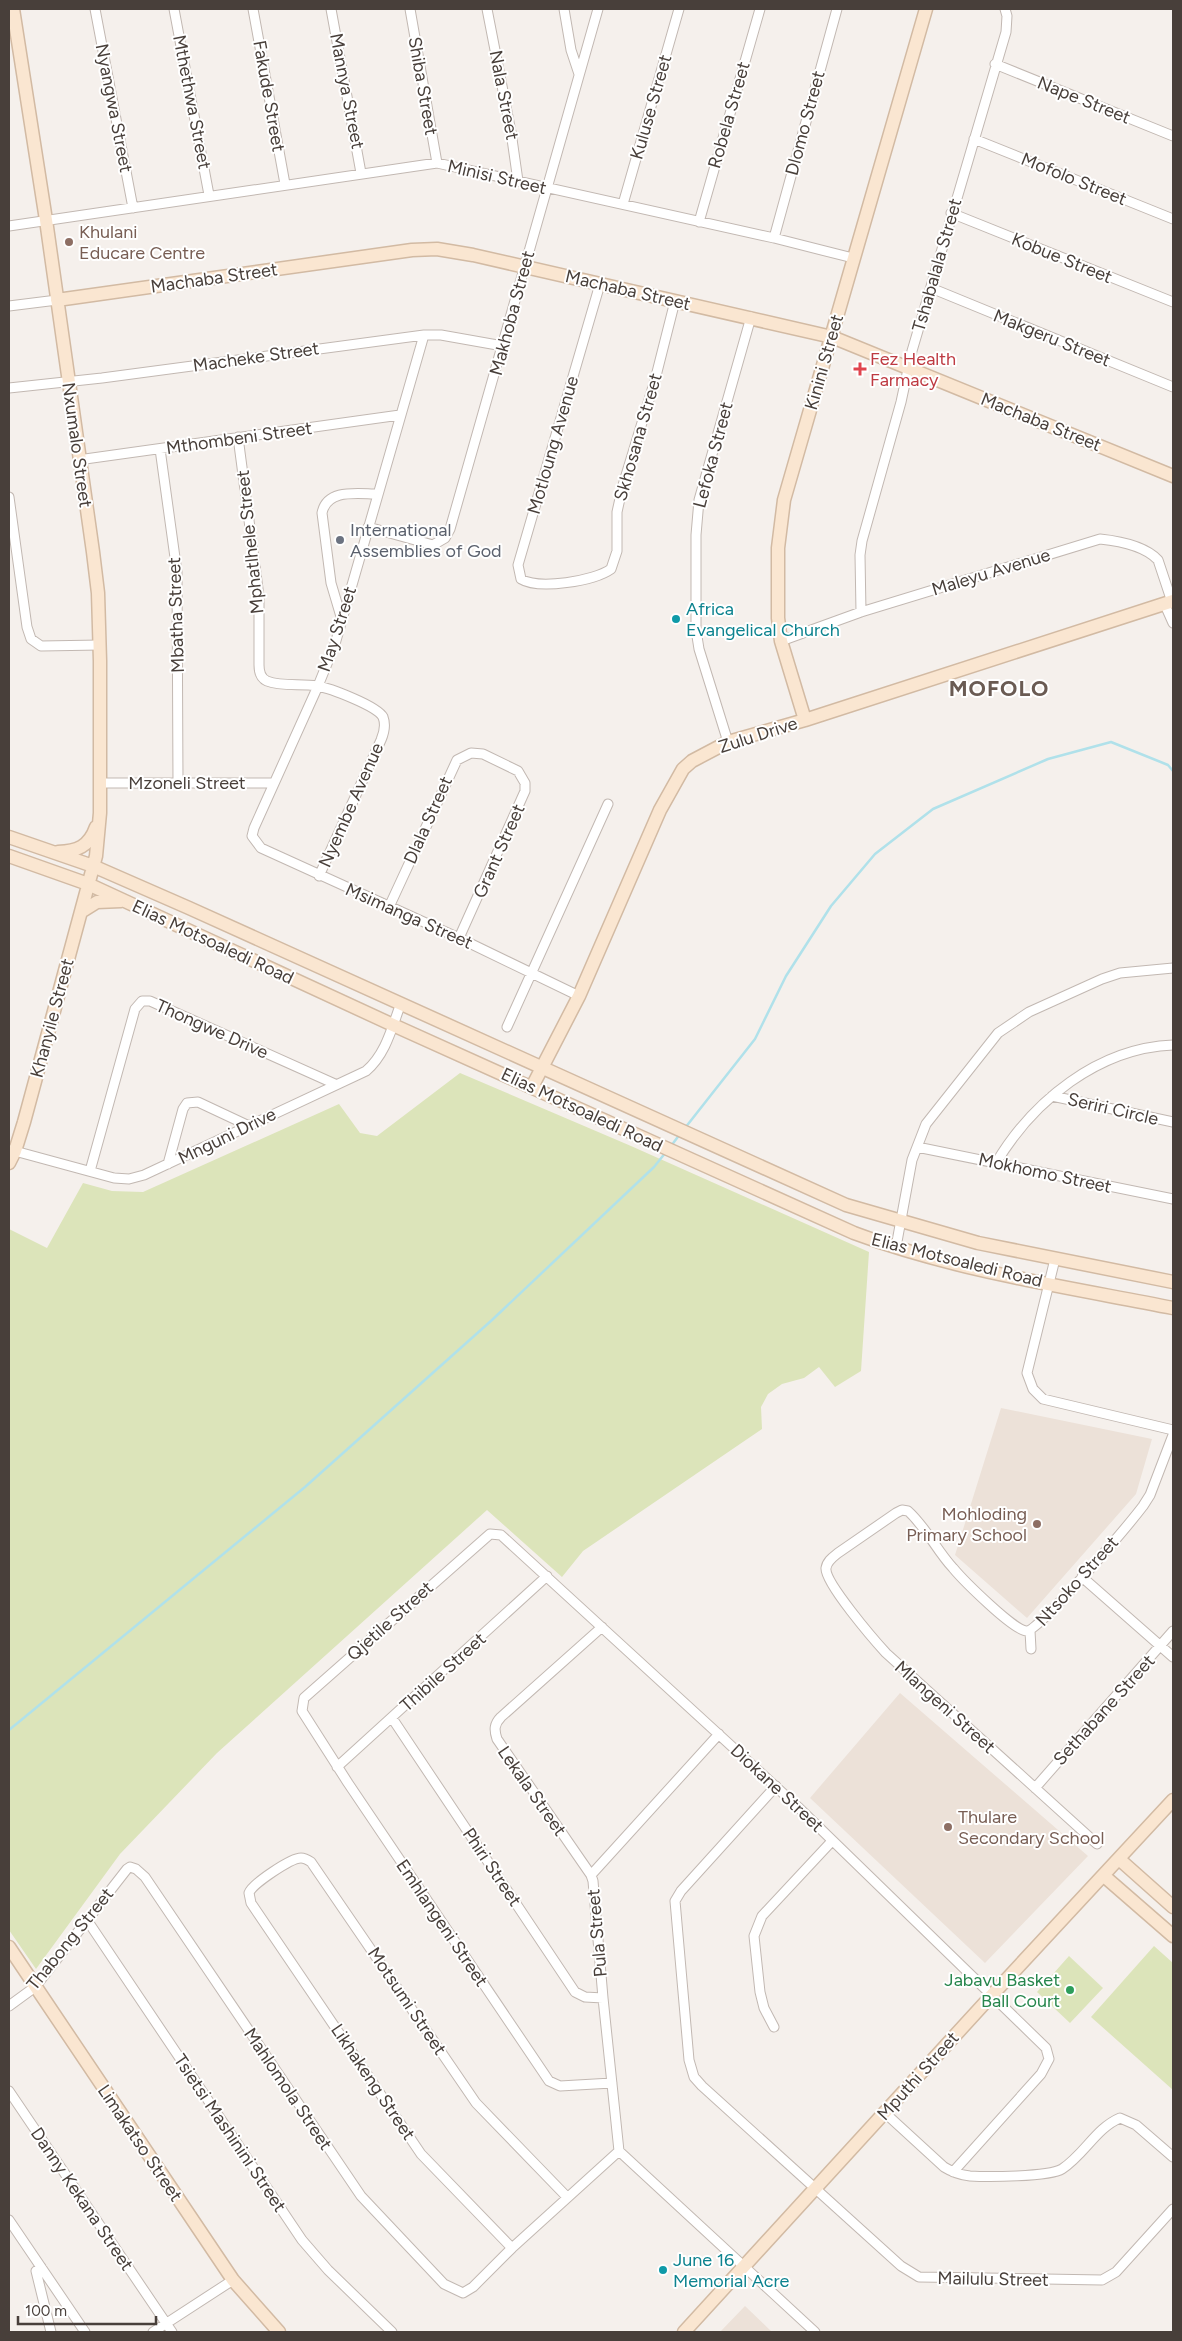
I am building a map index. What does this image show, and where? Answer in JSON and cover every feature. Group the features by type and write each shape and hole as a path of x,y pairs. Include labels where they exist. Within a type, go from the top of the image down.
{"street":[{"name":"Nxumalo Street","path":"12,9 58,300 78,460 98,593 100,645 100,813 93,866 88,884"},
{"name":"Nyangwa Street","path":"95,9 133,208"},
{"name":"Mthethwa Street","path":"174,9 209,195"},
{"name":"Fakude Street","path":"253,9 285,184"},
{"name":"Mannya Street","path":"331,9 362,173"},
{"name":"Shiba Street","path":"410,9 437,163"},
{"name":"Nala Street","path":"487,9 511,132 518,181"},
{"path":"564,9 579,76"},
{"name":"Makhoba Street","path":"368,527 433,545 445,538 450,529 598,9"},
{"name":"Kuluse Street","path":"623,204 679,9"},
{"name":"Robela Street","path":"699,222 760,9"},
{"name":"Dlomo Street","path":"774,238 837,9"},
{"name":"Kinini Street","path":"805,720 781,641 777,566 784,500 926,9"},
{"name":"Tshabalala Street","path":"861,612 860,554 862,541 951,213 1006,32 1007,16 1005,9"},
{"name":"Nape Street","path":"995,64 1173,136"},
{"name":"Mofolo Street","path":"974,139 1173,219"},
{"name":"Minisi Street","path":"9,226 209,195 437,163 774,238 853,258"},
{"name":"Kobue Street","path":"951,213 1173,302"},
{"name":"Machaba Street","path":"58,300 412,250 437,249 525,266 832,337 1173,476"},
{"name":"Motloung Avenue","path":"548,584 527,583 521,579 518,565 600,284"},
{"name":"Makgeru Street","path":"931,288 1173,387"},
{"path":"9,306 58,300"},
{"name":"Skhosana Street","path":"548,584 604,574 611,569 615,561 617,551 617,512 621,492 655,380 675,301"},
{"name":"Lefoka Street","path":"728,742 698,649 696,630 696,535 699,500 750,317"},
{"name":"Macheke Street","path":"9,388 424,335 441,335 503,346"},
{"name":"May Street","path":"254,828 318,686 342,621 424,335"},
{"name":"Mthombeni Street","path":"78,460 400,415"},
{"name":"Mphatlhele Street","path":"238,438 259,596 259,670 267,681 318,686"},
{"name":"Mbatha Street","path":"160,449 177,572 178,782"},
{"path":"342,621 331,583 322,513 323,508 331,498 340,494 378,494"},
{"path":"9,497 27,627 31,639 41,646 100,645"},
{"name":"Maleyu Avenue","path":"781,641 861,612 1100,539 1140,549 1155,557 1158,560 1170,603"},
{"path":"1170,603 1173,623"},
{"name":"Zulu Drive","path":"532,1087 579,996 660,810 683,768 692,761 728,742 805,720 1170,603"},
{"name":"Nyembe Avenue","path":"318,686 378,711 384,719 385,728 319,876"},
{"name":"Dlala Street","path":"389,907 457,760 471,753 483,754"},
{"name":"Grant Street","path":"459,938 523,800 525,791 525,783 518,771 483,754"},
{"name":"Mzoneli Street","path":"100,783 273,783"},
{"path":"507,1026 608,804"},
{"path":"55,852 77,850 84,846 94,833 100,813"},
{"name":"Msimanga Street","path":"254,828 252,836 261,848 459,938 579,996"},
{"name":"Elias Motsoaledi Road","path":"9,838 93,866 543,1066 684,1133 846,1205 978,1243 1173,1282"},
{"name":"Elias Motsoaledi Road","path":"9,856 88,884 393,1025 830,1223 896,1247 969,1266 1173,1308"},
{"name":"Khanyile Street","path":"9,1163 88,884"},
{"path":"81,912 97,902 123,901"},
{"path":"896,1247 912,1160 926,1124 998,1033 1012,1022 1102,979 1120,973 1173,968"},
{"name":"Thongwe Drive","path":"90,1171 136,1009 142,1001 150,1001 336,1084"},
{"name":"Mnguni Drive","path":"12,1150 114,1178 129,1179 168,1164 247,1125 366,1071 375,1063 401,1003"},
{"name":"Seriri Circle","path":"996,1163 1020,1127 1052,1096 1072,1080 1095,1067 1146,1048 1173,1045"},
{"name":"Seriri Circle","path":"1052,1096 1173,1122"},
{"path":"168,1164 183,1109 188,1103 198,1102 247,1125"},
{"name":"Mokhomo Street","path":"917,1147 1173,1199"},
{"path":"1055,1259 1027,1372 1032,1389 1038,1396 1047,1400 1173,1430"},
{"name":"Ntsoko Street","path":"838,1553 896,1512 908,1511 961,1577 1012,1625 1025,1632 1030,1631 1082,1577 1147,1501 1173,1435"},
{"name":"Diokane Street","path":"486,1536 501,1535 547,1576 776,1786 1046,2048 1049,2054 1048,2063 1041,2074 953,2172"},
{"name":"Qjetile Street","path":"302,1711 304,1698 486,1536"},
{"name":"Mlangeni Street","path":"838,1553 828,1564 826,1572 828,1577 875,1642 1097,1844"},
{"name":"Thibile Street","path":"337,1766 547,1576"},
{"path":"1082,1577 1173,1657"},
{"name":"Lekala Street","path":"591,1875 497,1739 495,1726 501,1717 602,1627"},
{"path":"1030,1631 1031,1649"},
{"name":"Sethabane Street","path":"1035,1788 1173,1631"},
{"name":"Emhlangeni Street","path":"302,1711 549,2081 560,2086 612,2083"},
{"name":"Phiri Street","path":"392,1718 575,1992 585,1997 603,1998"},
{"name":"Pula Street","path":"619,2151 603,1998 594,1887 591,1875 719,1734"},
{"name":"Mailulu Street","path":"776,1786 681,1891 675,1901 689,2060 694,2077 702,2086 901,2266 919,2277 1102,2280 1116,2272 1173,2209"},
{"name":"Mputhi Street","path":"684,2332 884,2112 1173,1800"},
{"path":"774,2027 764,2008 760,1992 755,1929 762,1916 832,1841"},
{"name":"Motsumi Street","path":"251,1903 250,1889 258,1882 295,1859 304,1858 311,1862 476,2104 567,2197"},
{"path":"1119,1859 1173,1907"},
{"name":"Mahlomola Street","path":"127,1869 133,1867 145,1877 361,2196 444,2284 459,2292 469,2290 512,2248"},
{"name":"Thabong Street","path":"9,2006 35,1986 127,1869"},
{"path":"1104,1876 1173,1936"},
{"name":"Likhakeng Street","path":"251,1903 421,2154 512,2248"},
{"name":"Tsietsi Mashinini Street","path":"87,1920 309,2249 392,2332"},
{"name":"Limakatso Street","path":"9,1947 232,2280 279,2332"},
{"name":"Danny Kekana Street","path":"9,2091 172,2332"},
{"path":"884,2112 934,2159 953,2172 971,2176 1054,2173 1069,2164 1109,2124 1120,2118 1136,2125 1173,2157"},
{"path":"512,2248 619,2151 815,2332"},
{"path":"9,2220 85,2332"},
{"path":"41,2267 36,2272 51,2332"},
{"path":"153,2332 232,2280"}],"shaded area":[{"name":"Mohloding Primary School","path":"1001,1408 1152,1439 1136,1494 1027,1618 955,1555"},
{"name":"Thulare Secondary School","path":"900,1693 1088,1856 985,1963 810,1798"},
{"path":"745,2306 772,2332 720,2332"}],"green space":[{"path":"460,1073 631,1146 869,1252 861,1371 835,1387 819,1367 804,1378 782,1384 768,1394 761,1407 762,1429 583,1551 562,1577 487,1510 217,1753 120,1854 36,1969 9,1930 9,1229 47,1248 83,1183 112,1191 143,1192 339,1104 360,1133 377,1136"},
{"path":"1154,1946 1173,1963 1173,2090 1091,2017"},
{"name":"Jabavu Basket Ball Court","path":"1069,1956 1103,1988 1070,2023 1037,1992"}],"waterway":[{"path":"685,1128 755,1039 786,976 831,906 875,854 933,809 1048,759 1111,742 1168,765 1173,771"},
{"path":"671,1146 680,1134"},
{"path":"9,1730 305,1487 492,1320 654,1167 666,1152"}],"place":[{"name":"Khulani Educare Centre","path":"69,242"},
{"name":"Fez Health Farmacy","path":"860,369"},
{"name":"International Assemblies of God","path":"340,540"},
{"name":"Africa Evangelical Church","path":"676,619"},
{"name":"Mohloding Primary School","path":"1037,1524"},
{"name":"Thulare Secondary School","path":"948,1827"},
{"name":"Jabavu Basket Ball Court","path":"1070,1990"},
{"name":"June 16 Memorial Acre","path":"663,2270"}],"district":[{"name":"MOFOLO","path":"999,688"}]}
